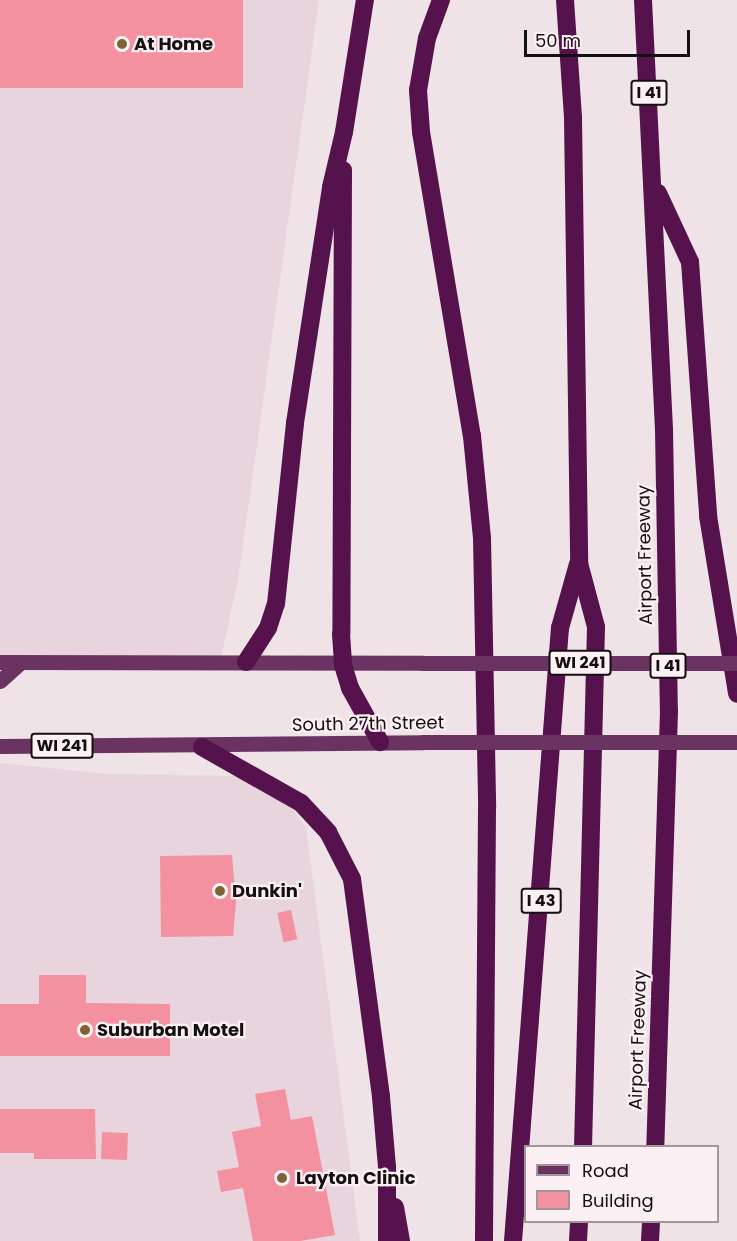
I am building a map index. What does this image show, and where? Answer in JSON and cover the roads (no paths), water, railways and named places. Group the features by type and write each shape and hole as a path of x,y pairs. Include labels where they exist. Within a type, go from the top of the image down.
{"highway":[{"path":"246,662 267,628 276,604 295,423 331,187 344,132 365,0"},
{"path":"441,0 427,38 418,90 421,132 472,436 482,538 487,808 484,1241"},
{"path":"565,0 573,118 579,562 596,627 583,1145"},
{"name":"Airport Freeway","path":"643,0 655,186 669,711 655,1145"},
{"path":"344,132 341,253 343,665 360,709 381,742"},
{"path":"655,186 690,262 708,516 737,694"},
{"name":"I 43","path":"513,1241 560,628 579,562"},
{"path":"202,747 301,803 340,851 358,905 387,1167 401,1241"},
{"path":"387,1167 387,1241"},
{"path":"578,1241 579,1223"},
{"path":"650,1241 651,1223"}],"main road":[{"name":"WI 241","path":"0,662 246,662 343,665 737,663"},
{"path":"0,681 21,662"},
{"name":"South 27th Street","path":"0,746 202,747 381,742 737,742"}],"place":[{"name":"At Home","path":"122,44"},
{"name":"Dunkin'","path":"220,891"},
{"name":"Suburban Motel","path":"85,1030"},
{"name":"Layton Clinic","path":"282,1178"}]}
